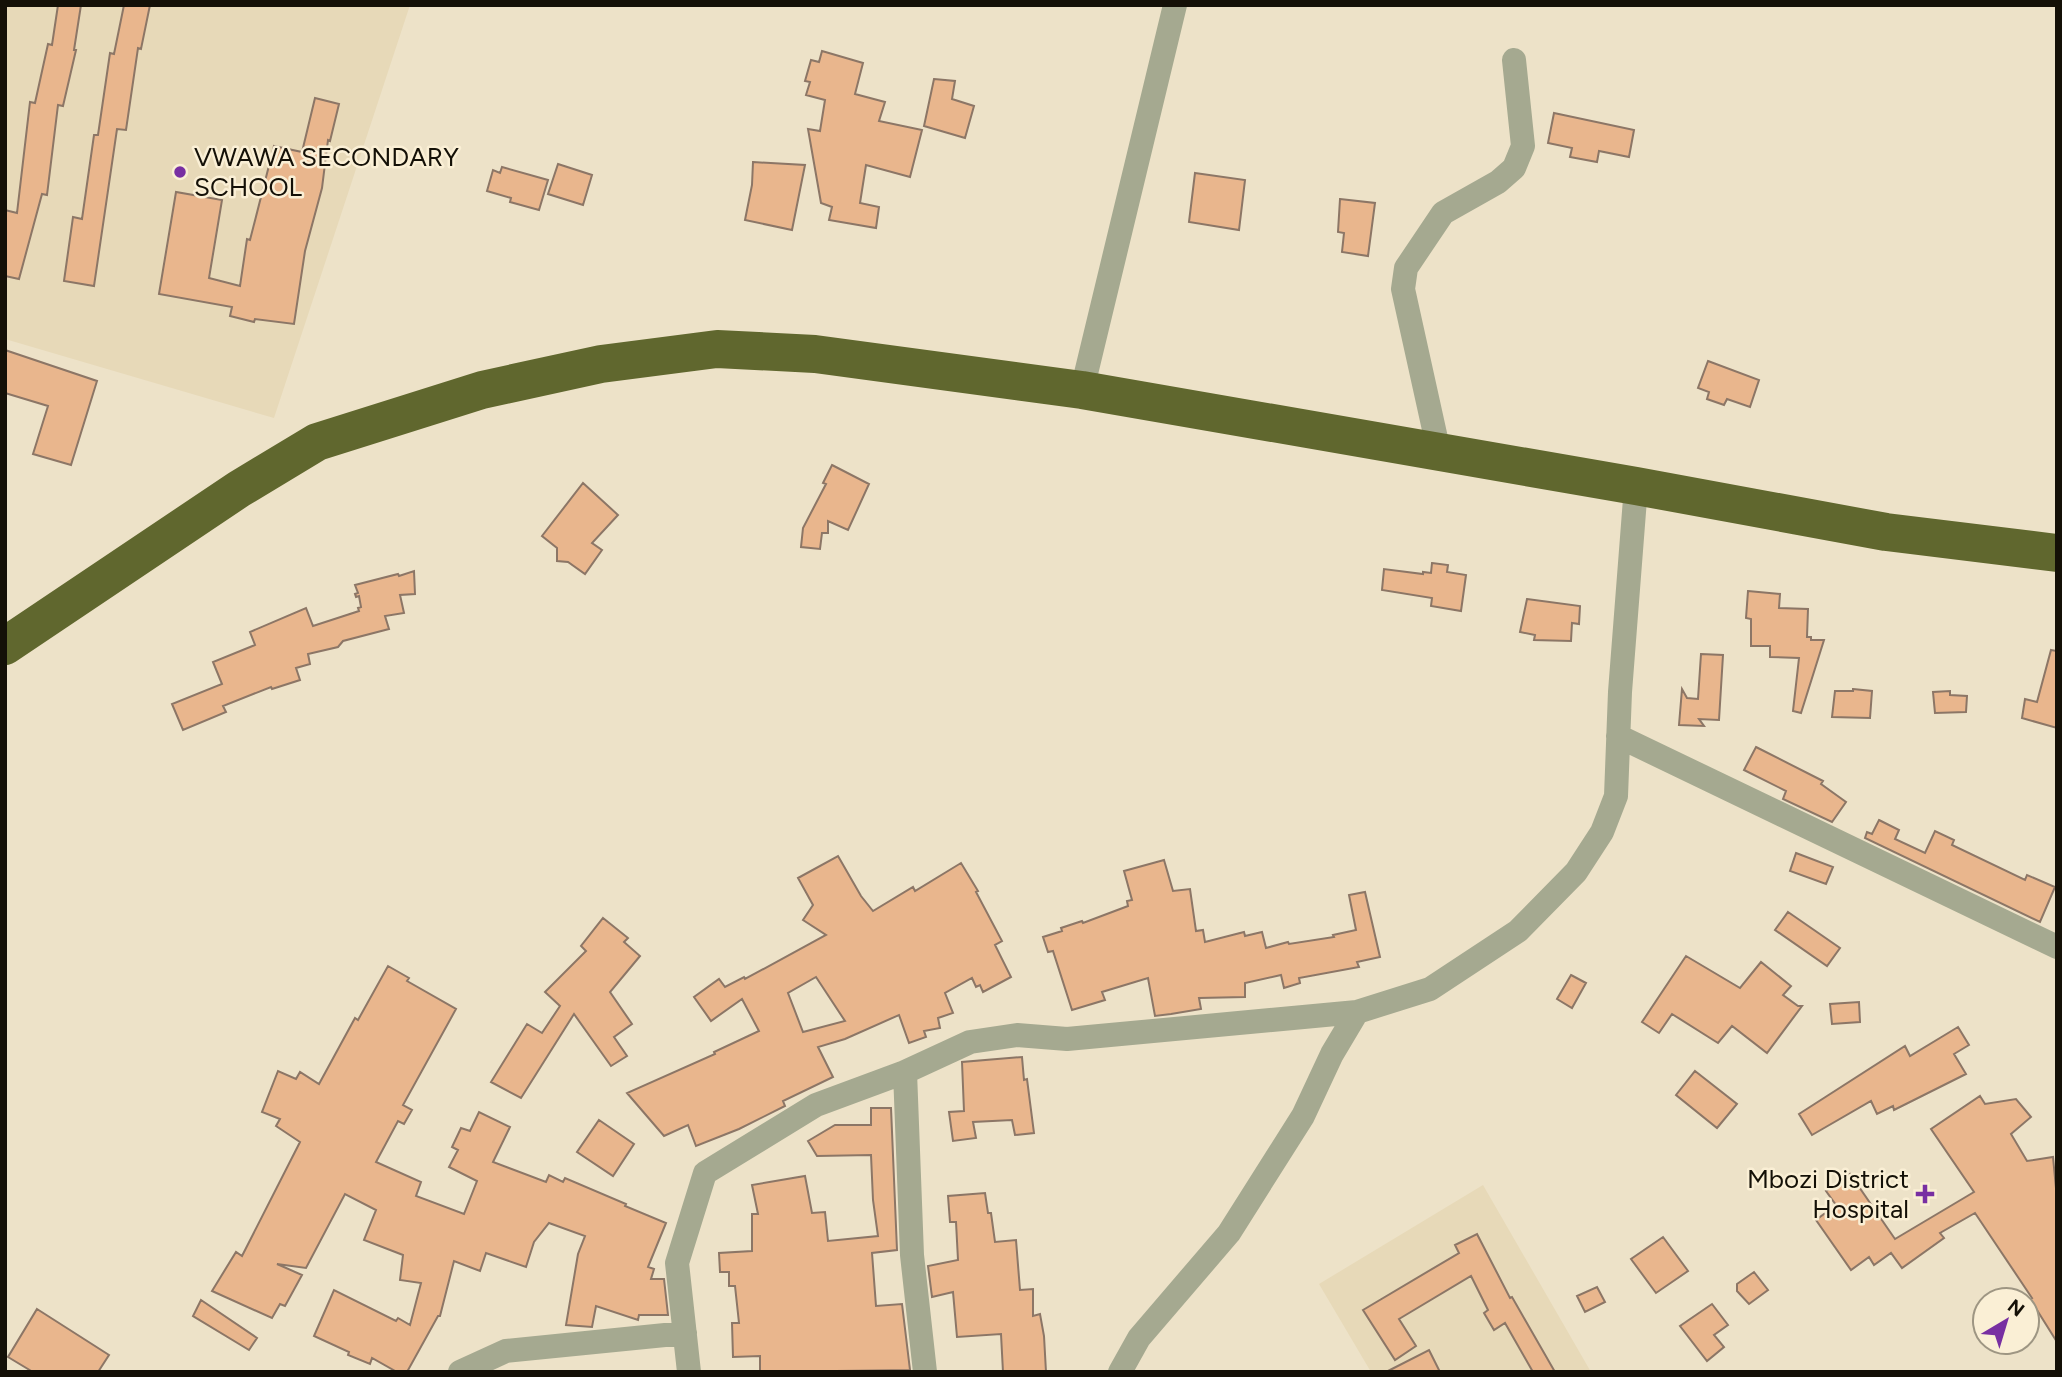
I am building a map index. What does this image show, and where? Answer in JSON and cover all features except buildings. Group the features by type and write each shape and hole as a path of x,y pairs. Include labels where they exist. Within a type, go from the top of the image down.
{"highway":[{"path":"5,646 239,489 317,442 482,390 601,363 717,349 815,354 1082,390 1885,532 2057,553"}],"street":[{"path":"1082,390 1175,5"},
{"path":"1439,452 1403,289 1406,268 1443,213 1498,182 1514,168 1523,146 1514,60"},
{"path":"690,1372 677,1263 705,1173 816,1105 905,1072 970,1042 1017,1035 1068,1039 1357,1012 1430,989 1518,931 1576,872 1602,832 1616,796 1636,486"},
{"path":"1618,736 2057,947"},
{"path":"1120,1372 1139,1338 1229,1233 1303,1116 1332,1054 1357,1012"},
{"path":"905,1072 912,1255 925,1372"},
{"path":"460,1372 506,1351 685,1333"}],"shaded area":[{"name":"VWAWA SECONDARY SCHOOL","path":"5,5 410,5 274,418 5,339"},
{"path":"1483,1185 1591,1372 1371,1372 1319,1284"}],"place":[{"name":"VWAWA SECONDARY SCHOOL","path":"180,172"},
{"name":"Mbozi District Hospital","path":"1925,1194"}]}
